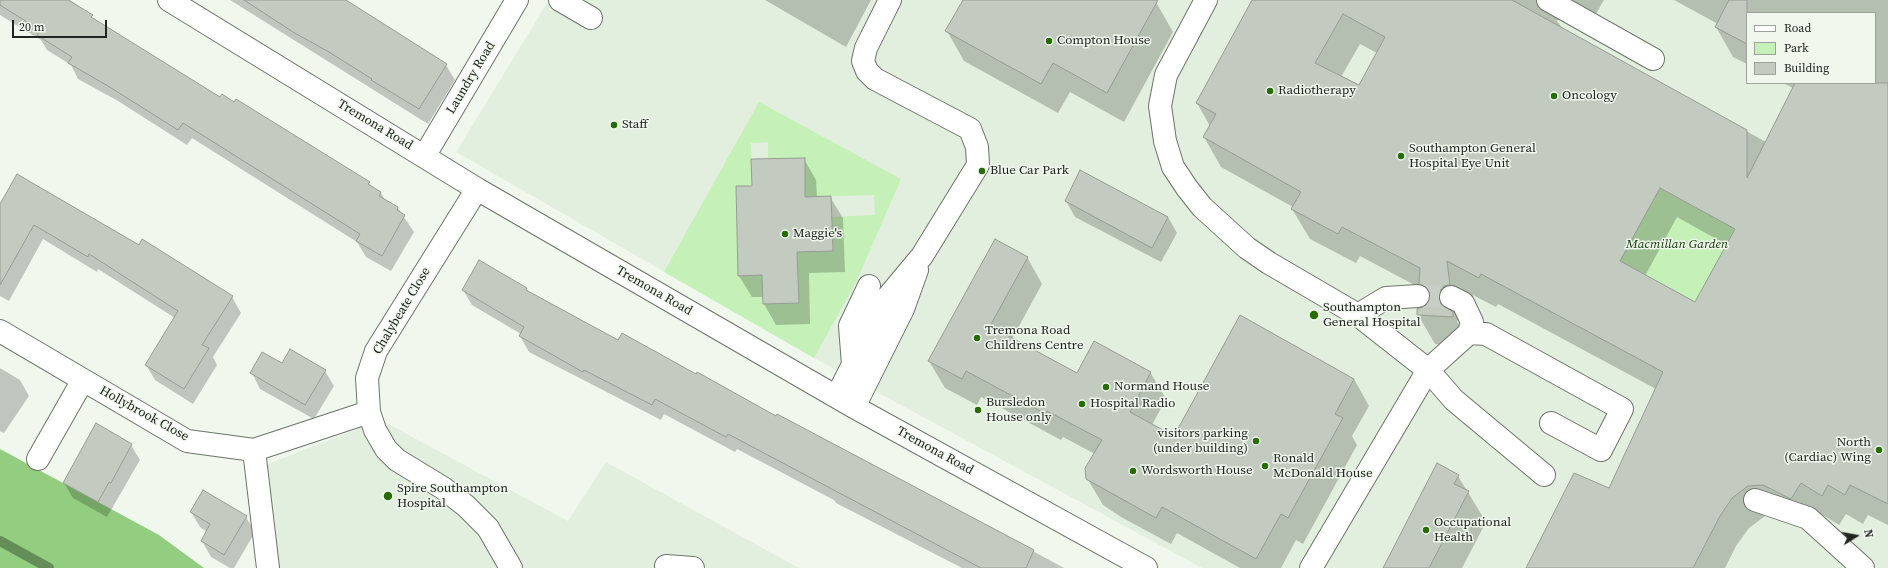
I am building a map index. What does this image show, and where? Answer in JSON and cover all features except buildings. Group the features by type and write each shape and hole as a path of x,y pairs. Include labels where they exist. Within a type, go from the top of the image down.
{"street":[{"name":"Tremona Road","path":"169,0 477,189 845,401 1146,568"},
{"name":"Laundry Road","path":"425,156 517,0"},
{"path":"560,0 591,18"},
{"path":"845,401 853,365 887,298 922,256 978,165 977,147 970,129 875,79 867,71 864,61 866,48 890,0"},
{"path":"1206,0 1166,75 1160,106 1164,141 1173,166 1202,207 1247,248 1269,263 1358,315 1428,370 1454,400 1544,475"},
{"path":"1548,0 1653,59"},
{"name":"Chalybeate Close","path":"477,189 376,351 367,378 369,412 375,430 386,449 397,460 443,488 466,506 488,528 511,568"},
{"path":"845,401 903,309 922,256"},
{"path":"853,365 850,326 869,286"},
{"path":"1358,315 1386,298 1418,296"},
{"path":"1311,568 1428,370 1469,333 1472,322 1466,310 1462,303 1451,297"},
{"name":"Hollybrook Close","path":"0,331 187,441 254,450 369,412"},
{"path":"1469,333 1486,334 1622,409 1601,450 1551,423"},
{"path":"38,459 83,380"},
{"path":"254,450 268,568"},
{"path":"1755,500 1808,518 1863,568"},
{"path":"666,566 693,568"}],"shaded area":[{"name":"Southampton General Hospital","path":"549,0 1888,0 1888,568 1202,568 814,358 456,152"},
{"name":"Spire Southampton Hospital","path":"381,420 568,521 606,462 799,568 262,568 250,471"}],"green space":[{"path":"759,102 901,179 857,280 814,358 664,272","holes":["768,142 768,159 804,158 806,197 874,195 875,215 832,217 833,251 797,252 799,303 763,304 762,275 739,276 752,186 751,143"]},
{"name":"Macmillan Garden","path":"1660,188 1735,229 1695,302 1620,261"},
{"path":"0,449 159,535 204,568 0,568"}],"waterway":[{"path":"0,541 49,568"}],"tunnel":[{"path":"1418,296 1451,297"}],"place":[{"name":"Compton House","path":"1049,41"},
{"name":"Radiotherapy","path":"1270,91"},
{"name":"Oncology","path":"1554,96"},
{"name":"Staff","path":"614,125"},
{"name":"Southampton General Hospital Eye Unit","path":"1401,156"},
{"name":"Blue Car Park","path":"982,171"},
{"name":"Maggie's","path":"785,234"},
{"name":"Southampton General Hospital","path":"1314,315"},
{"name":"Tremona Road Childrens Centre","path":"977,338"},
{"name":"Normand House","path":"1106,387"},
{"name":"Hospital Radio","path":"1082,404"},
{"name":"Bursledon House only","path":"978,410"},
{"name":"visitors parking (under building)","path":"1256,441"},
{"name":"North (Cardiac) Wing","path":"1879,450"},
{"name":"Ronald McDonald House","path":"1265,466"},
{"name":"Wordsworth House","path":"1133,471"},
{"name":"Spire Southampton Hospital","path":"388,496"},
{"name":"Occupational Health","path":"1426,530"}]}
